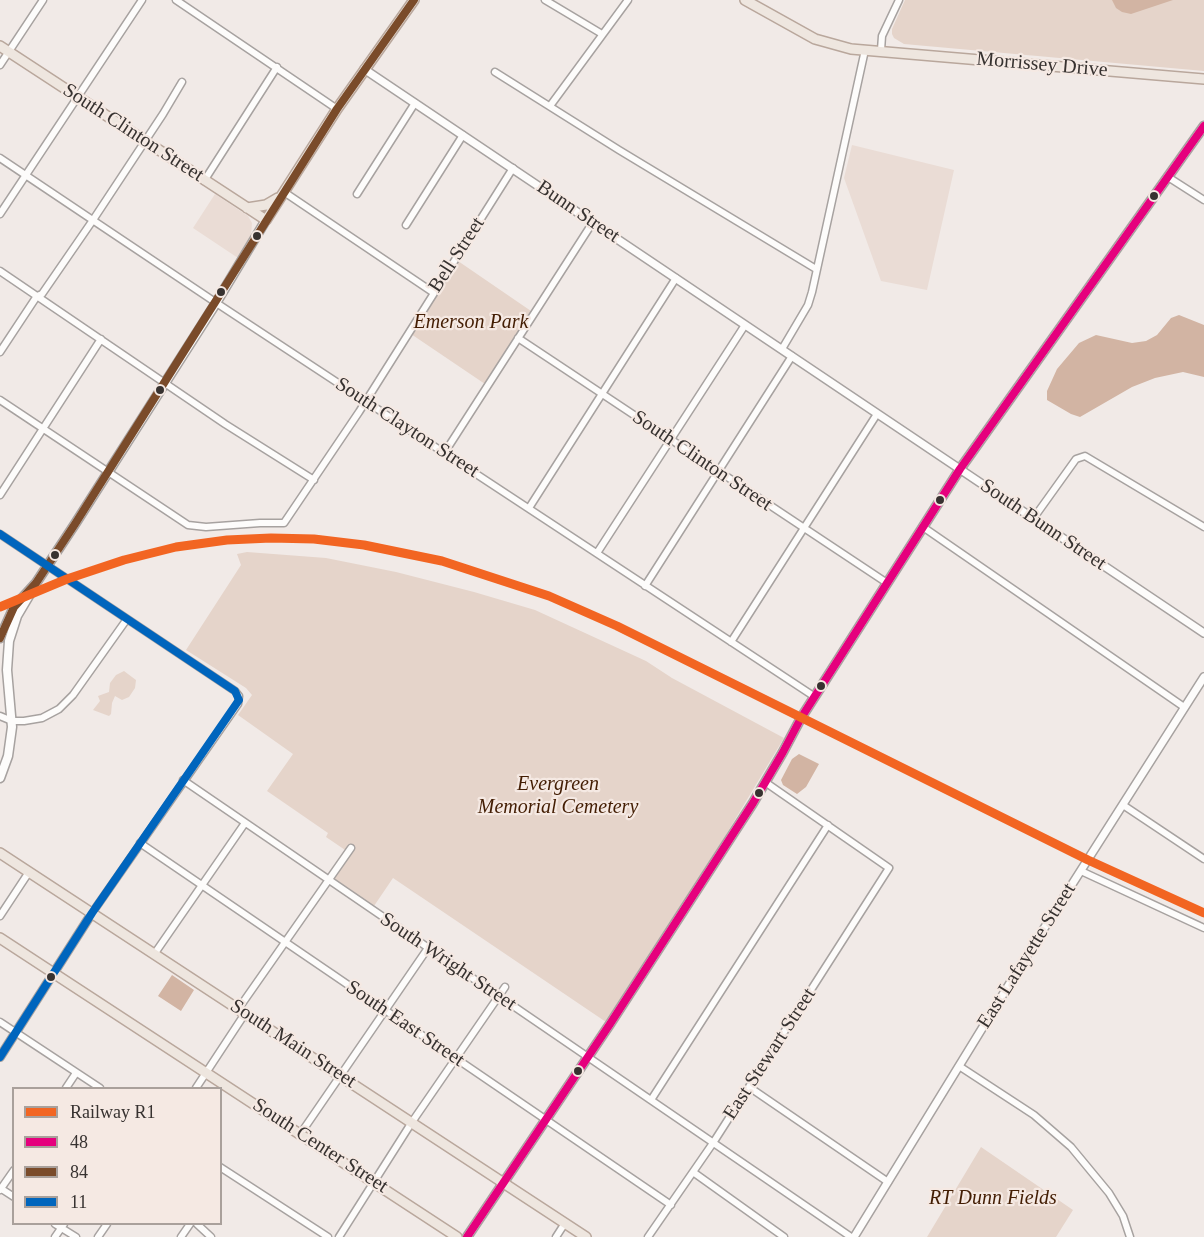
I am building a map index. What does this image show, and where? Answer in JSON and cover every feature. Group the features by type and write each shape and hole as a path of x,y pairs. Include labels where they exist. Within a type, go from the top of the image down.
{"main road":[{"path":"0,778 8,756 12,721 7,670 9,641 17,616 216,303 266,220 364,69 414,0"},
{"name":"Morrissey Drive","path":"745,0 815,39 851,49 1204,79"},
{"name":"South Clinton Street","path":"4,49 266,220"},
{"path":"467,1237 587,1058 765,782 815,697 960,469 1204,126"},
{"path":"247,207 266,205 283,194"},
{"path":"0,638 14,608 36,583"},
{"name":"South Main Street","path":"0,853 586,1237"},
{"name":"South Center Street","path":"0,938 457,1237"}],"street":[{"path":"0,65 4,49 43,0"},
{"path":"0,214 142,0"},
{"path":"176,0 338,109"},
{"path":"545,0 602,34"},
{"path":"549,106 628,0"},
{"path":"881,50 882,36 898,0"},
{"path":"782,349 808,305 814,285 865,50"},
{"path":"204,180 277,67"},
{"name":"Bunn Street","path":"364,69 792,356"},
{"path":"495,72 816,269"},
{"path":"0,352 37,296 42,294 93,220 182,82"},
{"path":"357,194 415,103"},
{"path":"406,225 463,135"},
{"name":"South Clayton Street","path":"0,158 815,697"},
{"name":"Bell Street","path":"108,473 188,525 206,527 260,522 284,523 314,480 513,168"},
{"path":"1168,177 1204,200"},
{"path":"283,194 434,292"},
{"path":"445,452 593,222"},
{"path":"0,271 165,383 314,480"},
{"path":"529,508 676,278"},
{"path":"597,553 745,325"},
{"name":"South Clinton Street","path":"518,338 887,584"},
{"path":"0,495 101,339"},
{"path":"645,586 792,356"},
{"name":"South Bunn Street","path":"792,356 1204,633"},
{"path":"0,400 108,473"},
{"path":"731,642 877,414"},
{"path":"1033,519 1074,462 1082,456 1088,457 1204,527"},
{"path":"923,527 1184,707"},
{"path":"0,534 235,691 239,696 238,704 92,913 0,1057"},
{"path":"0,716 12,721 30,721 42,718 64,705 127,619"},
{"name":"East Lafayette Street","path":"852,1237 1204,677"},
{"name":"South Wright Street","path":"183,780 852,1237"},
{"path":"651,1100 828,825 765,782"},
{"path":"1123,805 1204,859"},
{"path":"155,953 245,823"},
{"name":"East Stewart Street","path":"648,1237 713,1143 889,868 828,825"},
{"name":"South East Street","path":"140,843 671,1205"},
{"path":"197,1087 285,942 351,848"},
{"path":"1081,871 1204,928"},
{"path":"0,916 29,872"},
{"path":"301,1133 428,948"},
{"path":"339,1237 411,1122 505,987"},
{"path":"0,1022 97,1087"},
{"path":"959,1066 1034,1114 1071,1147 1109,1193 1123,1216 1130,1237"},
{"path":"67,1087 76,1073"},
{"path":"749,1087 888,1182"},
{"path":"222,1168 328,1237"},
{"path":"693,1172 784,1237"},
{"path":"0,1189 12,1173"},
{"path":"556,1237 565,1223"},
{"path":"55,1237 60,1225 76,1237"},
{"path":"198,1225 211,1237"}],"shaded area":[{"path":"1112,0 1173,0 1131,14 1116,8"},
{"path":"852,145 954,170 927,290 881,281 844,178"},
{"path":"215,194 248,216 252,223 251,236 238,258 193,228"},
{"path":"1179,315 1204,325 1204,377 1183,372 1155,378 1132,387 1080,417 1047,400 1047,391 1057,369 1079,343 1096,335 1132,343 1146,341 1157,335 1171,318"},
{"path":"799,754 819,764 806,787 797,794 783,785 781,780 792,759"},
{"path":"172,975 194,990 181,1011 158,996"}],"green space":[{"path":"905,0 1204,0 1204,71 904,44 894,38 892,29"},
{"name":"Emerson Park","path":"458,261 531,311 485,384 411,334"},
{"name":"Evergreen Memorial Cemetery","path":"247,552 326,558 396,572 535,610 646,661 672,678 784,738 718,848 606,1022 393,878 374,906 334,879 351,854 326,837 328,833 267,791 293,754 238,715 252,695 246,688 186,650 241,565 237,554"},
{"path":"124,671 136,680 135,688 129,697 122,700 115,696 109,716 93,710 100,701 98,696 109,692 110,683 116,675"},
{"name":"RT Dunn Fields","path":"981,1147 1073,1210 1056,1237 927,1237"}],"rail line":[{"name":"R1","path":"0,607 67,579 124,560 176,547 227,540 314,539 364,545 442,561 549,596 617,626 1088,860 1204,913"}],"transit line":[{"name":"84","path":"0,638 14,607 36,583 75,524 337,109 414,0"},
{"name":"48","path":"467,1237 610,1024 753,803 801,718 960,469 1204,126"},
{"name":"11","path":"0,534 235,691 239,700 92,913 0,1057"}]}
